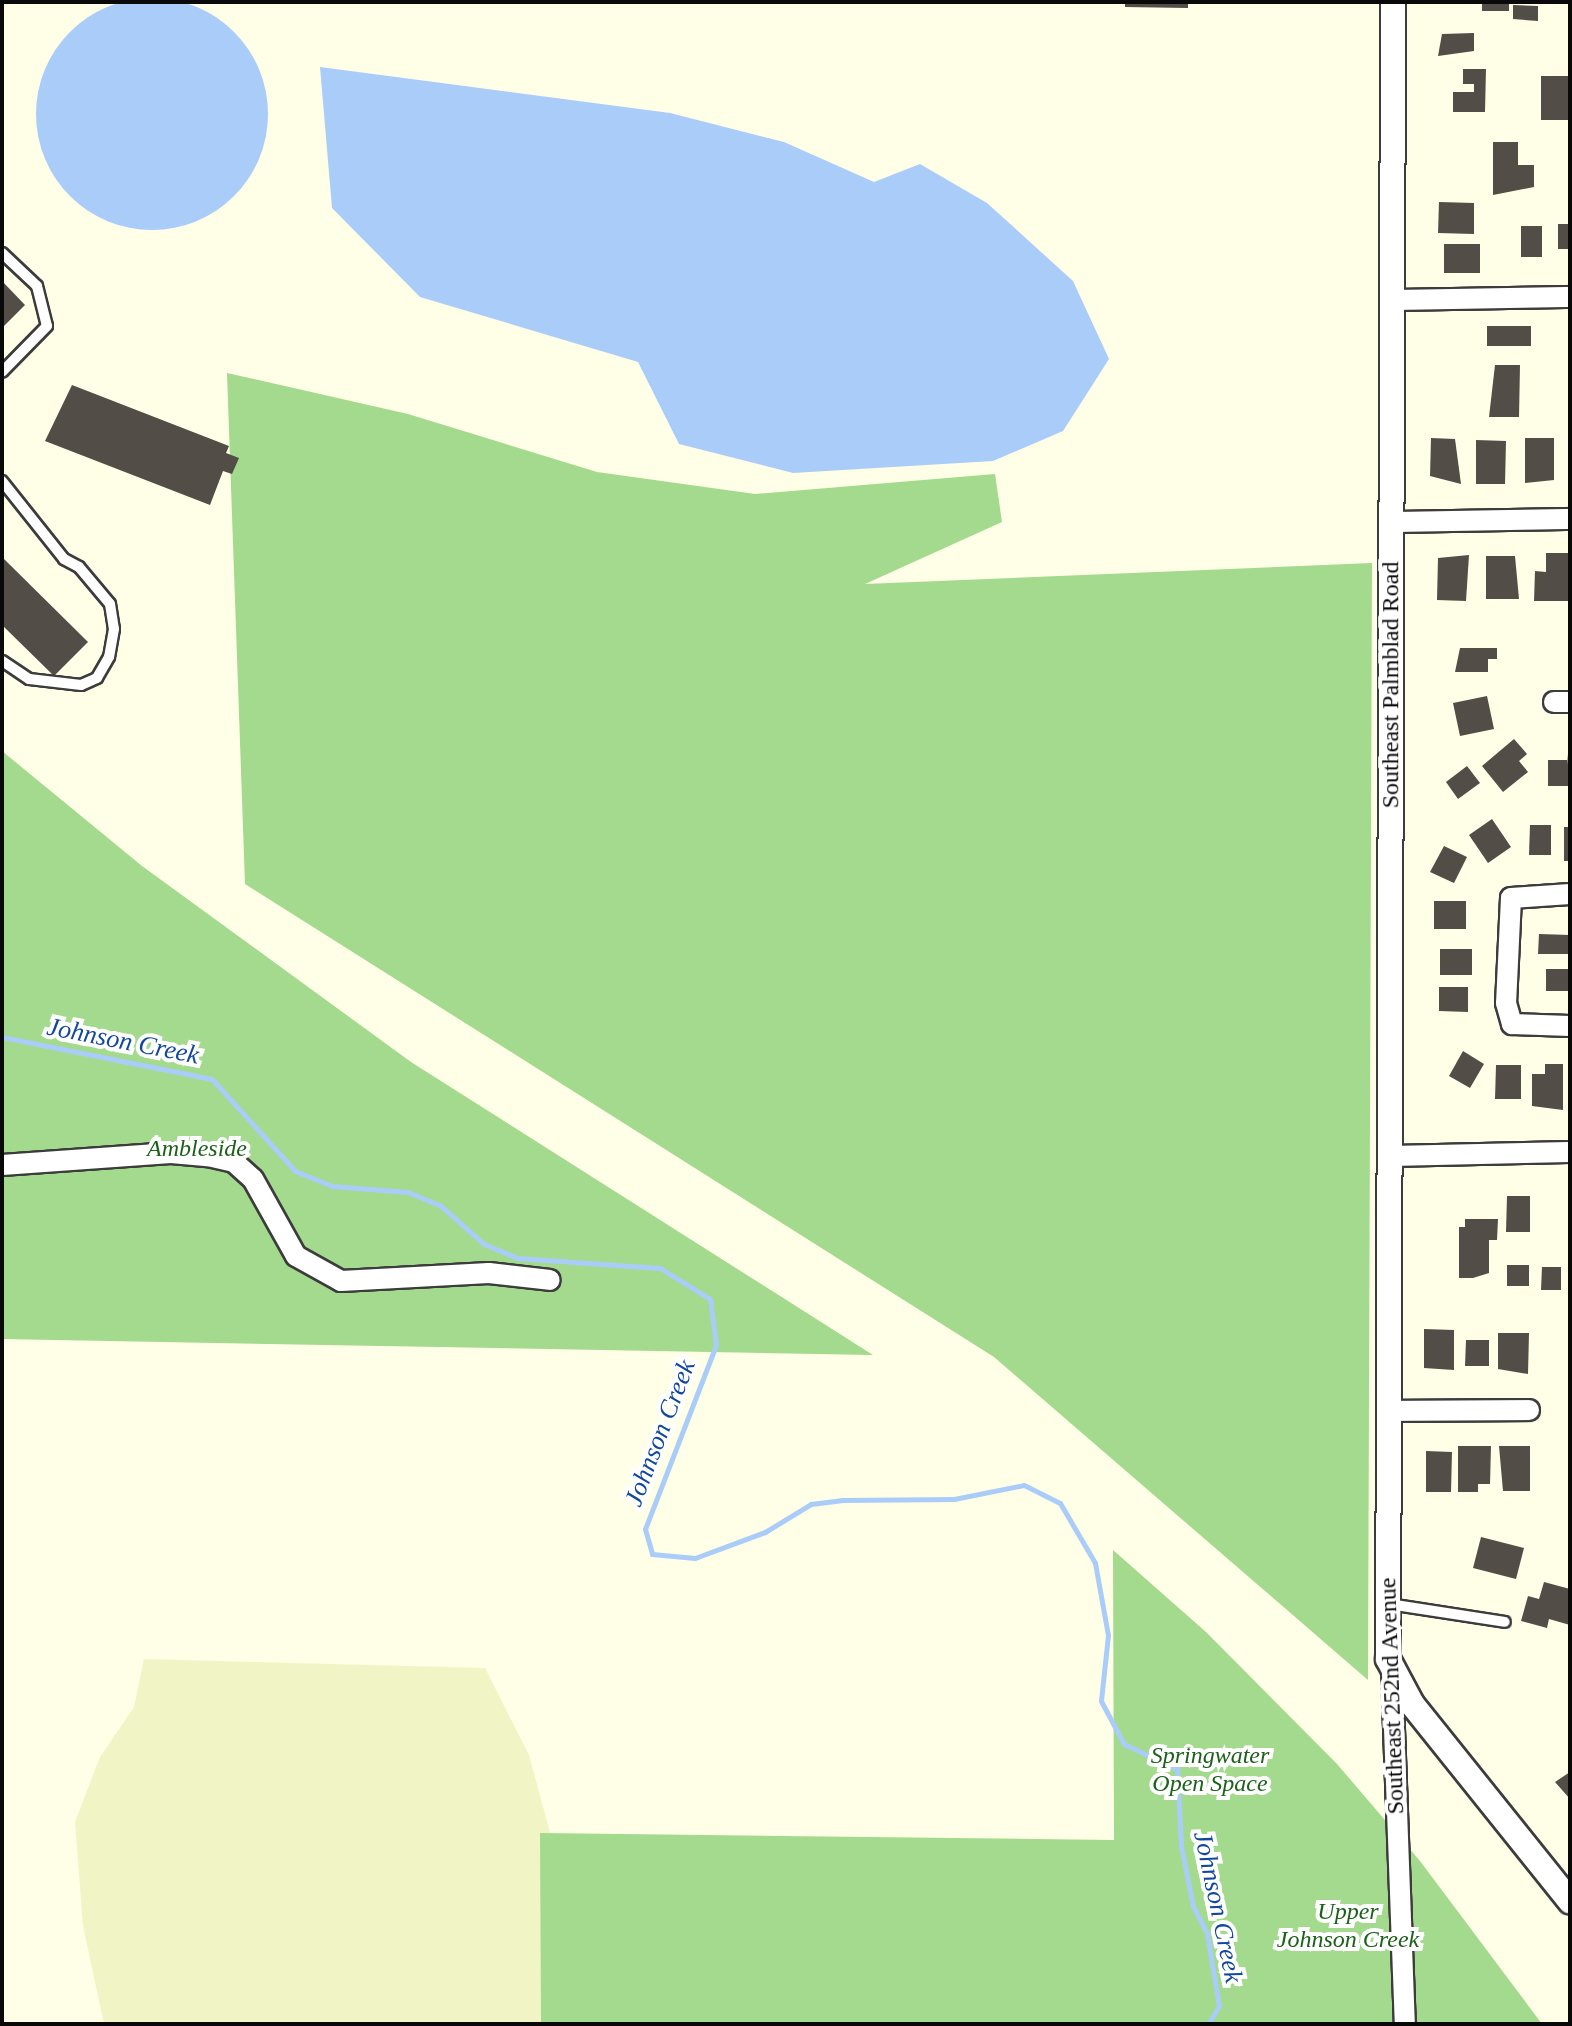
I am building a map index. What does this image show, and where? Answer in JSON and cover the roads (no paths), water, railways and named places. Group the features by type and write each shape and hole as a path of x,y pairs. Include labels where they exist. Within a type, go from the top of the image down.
{"street":[{"name":"Southeast Palmblad Road","path":"1388,1367 1393,2"},
{"path":"1391,300 1570,297"},
{"path":"1391,522 1570,519"},
{"path":"1570,894 1511,898 1506,1003 1512,1024 1570,1026"},
{"path":"1390,1156 1570,1152"},
{"path":"2,1165 171,1153 208,1156 234,1162 253,1179 296,1256 341,1281 489,1273 550,1280"},
{"name":"Southeast 252nd Avenue","path":"1388,1367 1387,1604 1405,2024"},
{"path":"1387,1411 1529,1410"},
{"path":"1392,1674 1570,1901"}],"lane":[{"path":"2,253 37,286 47,326 2,372"},
{"path":"2,481 64,559 79,567 110,604 114,629 97,678 81,685 29,679 2,661"},
{"path":"1387,1604 1505,1622"}],"water":[{"path":"152,-2 175,0 197,7 217,17 234,32 249,49 259,69 266,91 266,137 259,159 249,179 234,196 217,211 197,221 175,228 152,230 129,228 107,221 87,211 70,196 55,179 45,159 38,137 36,114 38,91 45,69 55,49 70,32 87,17 107,7 129,0"},
{"path":"320,67 670,113 784,142 874,182 920,164 987,203 1073,281 1109,359 1063,431 993,461 793,473 679,444 638,362 420,297 332,208"}],"waterway":[{"name":"Johnson Creek","path":"2,1037 212,1079 295,1171 332,1186 408,1192 441,1206 484,1244 517,1258 660,1268 710,1299 716,1345 645,1529 652,1554 695,1558 765,1532 811,1504 843,1500 954,1499 1024,1485 1060,1503 1095,1563 1108,1635 1101,1701 1124,1744 1177,1769 1181,1846 1193,1906 1207,1934 1219,2006 1208,2024"}],"park label":[{"name":"Ambleside","path":"197,1149"},
{"name":"Springwater Open Space","path":"1210,1770"},
{"name":"Upper Johnson Creek","path":"1348,1926"}]}
